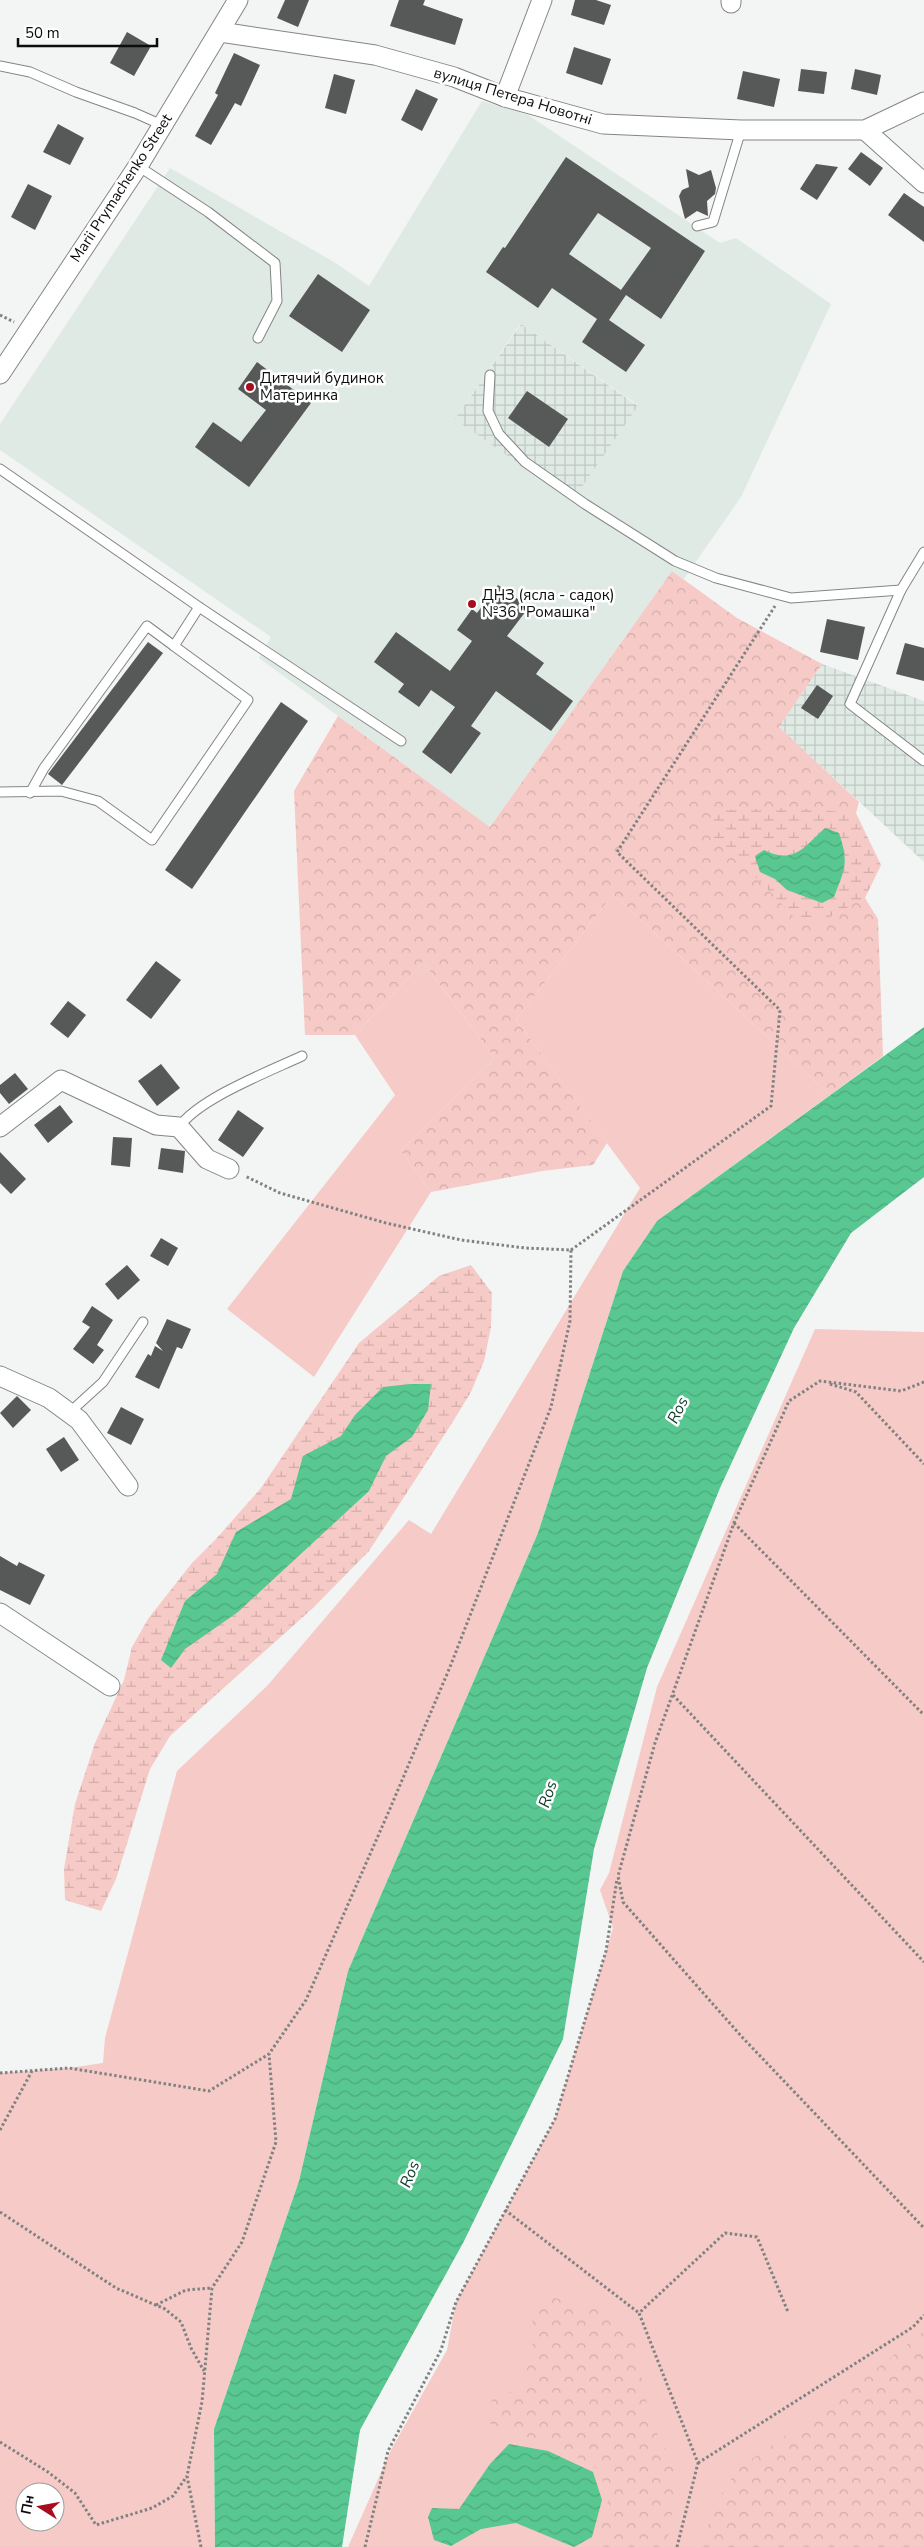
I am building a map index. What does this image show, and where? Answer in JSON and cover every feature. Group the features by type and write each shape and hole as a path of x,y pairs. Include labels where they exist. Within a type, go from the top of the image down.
{"street":[{"name":"Marii Prymachenko Street","path":"0,374 138,166 238,0"},
{"path":"505,97 542,0"},
{"name":"вулиця Петера Новотні","path":"220,32 375,55 454,77 505,97 603,124 741,130 865,130 924,102"},
{"path":"865,130 924,183"},
{"path":"0,1127 61,1080 156,1124 179,1127 207,1159 229,1169"},
{"path":"0,1376 49,1398 79,1420 128,1486"},
{"path":"0,1613 110,1686"}],"lane":[{"path":"0,66 30,72 162,125"},
{"path":"697,226 713,222 741,130"},
{"path":"138,166 208,212 276,264 278,301 258,338"},
{"path":"490,376 488,411 499,434 525,462 585,504 675,561 716,578 780,597 792,598 901,590"},
{"path":"0,469 199,607 401,741"},
{"path":"924,552 901,590 850,704 924,761"},
{"path":"174,646 199,607"},
{"path":"0,792 30,793 62,791 98,801 152,840 248,700 147,626 44,768 30,793"},
{"path":"179,1127 188,1115 216,1098 302,1056"},
{"path":"70,1413 103,1382 143,1322"}],"path":[{"path":"229,1169 280,1193 386,1223 461,1240 525,1248 571,1250 771,1106 780,1010 617,852 780,597"},
{"path":"0,2074 69,2068 209,2091 269,2054 306,2000 385,1820 450,1667 551,1407 570,1321 571,1250"},
{"path":"365,2547 388,2451 441,2350 456,2302 555,2119 606,1951 618,1876 655,1743 734,1523 788,1401 820,1380 902,1391 924,1382"},
{"path":"820,1380 856,1392 924,1464"},
{"path":"734,1523 924,1715"},
{"path":"673,1695 924,1962"},
{"path":"618,1876 623,1902 742,2037 924,2228"},
{"path":"201,2547 188,2476 202,2402 212,2288 242,2242 276,2142 269,2054"},
{"path":"0,2130 32,2071"},
{"path":"505,2210 639,2313 698,2463 677,2547"},
{"path":"0,2212 116,2288 164,2309 181,2322 191,2348 205,2371"},
{"path":"639,2313 725,2233 757,2237 788,2312"},
{"path":"155,2305 186,2290 212,2288"},
{"path":"698,2463 913,2327 924,2315"},
{"path":"0,2442 48,2472 75,2493 96,2525 152,2508 174,2496 188,2476"}],"shaded area":[{"path":"482,101 528,115 720,243 736,238 831,304 741,497 684,579 672,571 490,827 259,658 271,637 0,450 0,424 170,168 334,262 369,286","holes":["521,324 638,405 455,419"]},
{"path":"521,324 638,406 572,501 455,419"},
{"path":"822,664 924,701 924,862 779,727"}],"green space":[{"path":"672,571 737,618 822,664 779,727 859,802 856,813 839,833 834,897 865,898 878,919 883,1056 830,1095 613,894 516,1020 607,1143 593,1165 542,1171 431,1192 401,1151 495,1058 423,962 355,1035 305,1035 294,791 338,716 490,827"},
{"path":"795,808 856,813 881,865 865,898 824,920 797,920 748,869 714,840 709,819 722,810"},
{"path":"613,894 830,1095 657,1221 623,1271 538,1533 348,1971 299,2181 214,2429 215,2547 0,2547 0,2073 69,2068 103,2063 105,2038 177,1771 267,1686 409,1520 431,1534 640,1188 516,1020"},
{"path":"423,962 495,1058 401,1151 431,1192 314,1377 227,1309 395,1095 355,1035"},
{"path":"471,1265 492,1293 491,1327 484,1361 471,1392 452,1423 369,1551 313,1608 170,1736 150,1769 116,1879 101,1911 65,1900 64,1869 75,1804 95,1743 124,1680 132,1647 148,1619 192,1563 261,1488 359,1343 439,1276"},
{"path":"815,1329 924,1332 924,2547 348,2547 391,2450 447,2350 456,2302 555,2119 613,1928 600,1890 609,1873 657,1687"},
{"path":"542,2295 602,2309 632,2330 651,2423 678,2471 671,2524 665,2547 596,2547 609,2497 598,2469 554,2445 508,2431 484,2421 492,2400 523,2386 533,2342 532,2313"},
{"path":"924,2331 924,2547 702,2547 713,2507 738,2469 851,2389"}],"water":[{"path":"825,828 839,833 845,859 843,872 834,897 822,903 787,890 775,879 760,872 755,856 764,850 783,856 791,855 798,852"},
{"name":"Ros","path":"924,1027 924,1177 851,1233 794,1328 720,1488 647,1668 594,1849 563,2039 463,2243 360,2430 342,2547 215,2547 214,2429 299,2181 348,1971 538,1533 623,1271 657,1221"},
{"path":"431,1384 428,1410 412,1437 386,1456 369,1491 238,1612 185,1649 171,1668 161,1660 185,1601 217,1574 236,1532 291,1499 303,1456 341,1436 355,1415 383,1387"},
{"path":"509,2444 548,2451 593,2472 602,2500 592,2537 574,2547 516,2523 481,2529 451,2546 434,2540 428,2517 432,2508 459,2509 490,2464"}],"building":[{"path":"285,0 309,0 298,27 277,18"},
{"path":"399,0 425,0 423,5 463,19 455,45 390,26"},
{"path":"575,0 596,0 611,5 604,25 571,15"},
{"path":"127,32 151,46 134,76 110,63"},
{"path":"574,47 611,59 602,85 566,73"},
{"path":"234,53 260,65 241,106 235,103 211,145 195,136 218,95 215,93"},
{"path":"801,69 827,72 824,94 798,91"},
{"path":"855,69 881,75 877,95 851,89"},
{"path":"743,71 780,79 774,107 737,99"},
{"path":"334,74 355,80 346,114 325,108"},
{"path":"416,89 438,99 422,131 401,120"},
{"path":"58,124 84,138 70,165 43,152"},
{"path":"861,152 883,168 870,186 848,169"},
{"path":"566,157 705,251 661,319 626,295 609,320 645,345 626,372 582,342 597,319 552,288 538,308 486,272 503,247 505,248","holes":["598,213 651,248 621,290 569,254"]},
{"path":"816,164 838,167 817,200 800,189"},
{"path":"686,169 699,175 711,170 716,188 715,194 707,201 708,216 697,211 685,219 679,196 682,190 689,187"},
{"path":"28,184 52,196 35,230 11,217"},
{"path":"904,193 924,207 924,242 888,215"},
{"path":"318,274 370,310 342,352 289,316"},
{"path":"257,362 311,403 249,487 195,447 213,422 241,442 266,410 238,389"},
{"path":"527,391 568,419 549,447 508,418"},
{"path":"498,585 529,607 507,636 544,663 536,674 573,701 551,731 496,691 471,726 481,733 451,774 422,752 455,707 431,690 419,707 398,692 404,684 374,662 396,632 450,671 472,641 457,630 472,609 477,613"},
{"path":"827,619 865,627 858,660 820,652"},
{"path":"148,642 163,653 62,785 48,774"},
{"path":"905,643 924,648 924,681 896,674"},
{"path":"817,685 833,696 818,719 801,708"},
{"path":"281,702 308,721 192,889 165,870"},
{"path":"156,961 181,980 151,1019 126,1000"},
{"path":"68,1001 86,1015 68,1038 50,1024"},
{"path":"161,1064 180,1088 157,1106 138,1081"},
{"path":"15,1073 28,1089 9,1104 0,1093 0,1085"},
{"path":"60,1105 73,1122 48,1143 34,1125"},
{"path":"238,1110 264,1128 243,1157 218,1140"},
{"path":"113,1137 132,1138 130,1167 111,1165"},
{"path":"161,1148 185,1151 183,1173 158,1169"},
{"path":"0,1152 26,1179 11,1194 0,1183"},
{"path":"161,1238 178,1248 168,1266 150,1256"},
{"path":"127,1265 140,1280 118,1300 105,1284"},
{"path":"92,1306 113,1320 97,1345 104,1350 93,1364 73,1349 90,1327 82,1322"},
{"path":"167,1319 191,1329 182,1349 177,1347 159,1389 135,1377 148,1354 151,1356 155,1346 163,1351 156,1343"},
{"path":"17,1396 31,1410 13,1428 0,1413"},
{"path":"121,1407 144,1419 131,1445 107,1433"},
{"path":"64,1437 79,1460 61,1472 46,1449"},
{"path":"0,1556 17,1566 19,1562 45,1575 30,1605 0,1590"}],"place":[{"name":"Дитячий будинок Материнка","path":"250,387"},
{"name":"ДНЗ (ясла - садок) №36 \"Ромашка\"","path":"472,604"}]}
